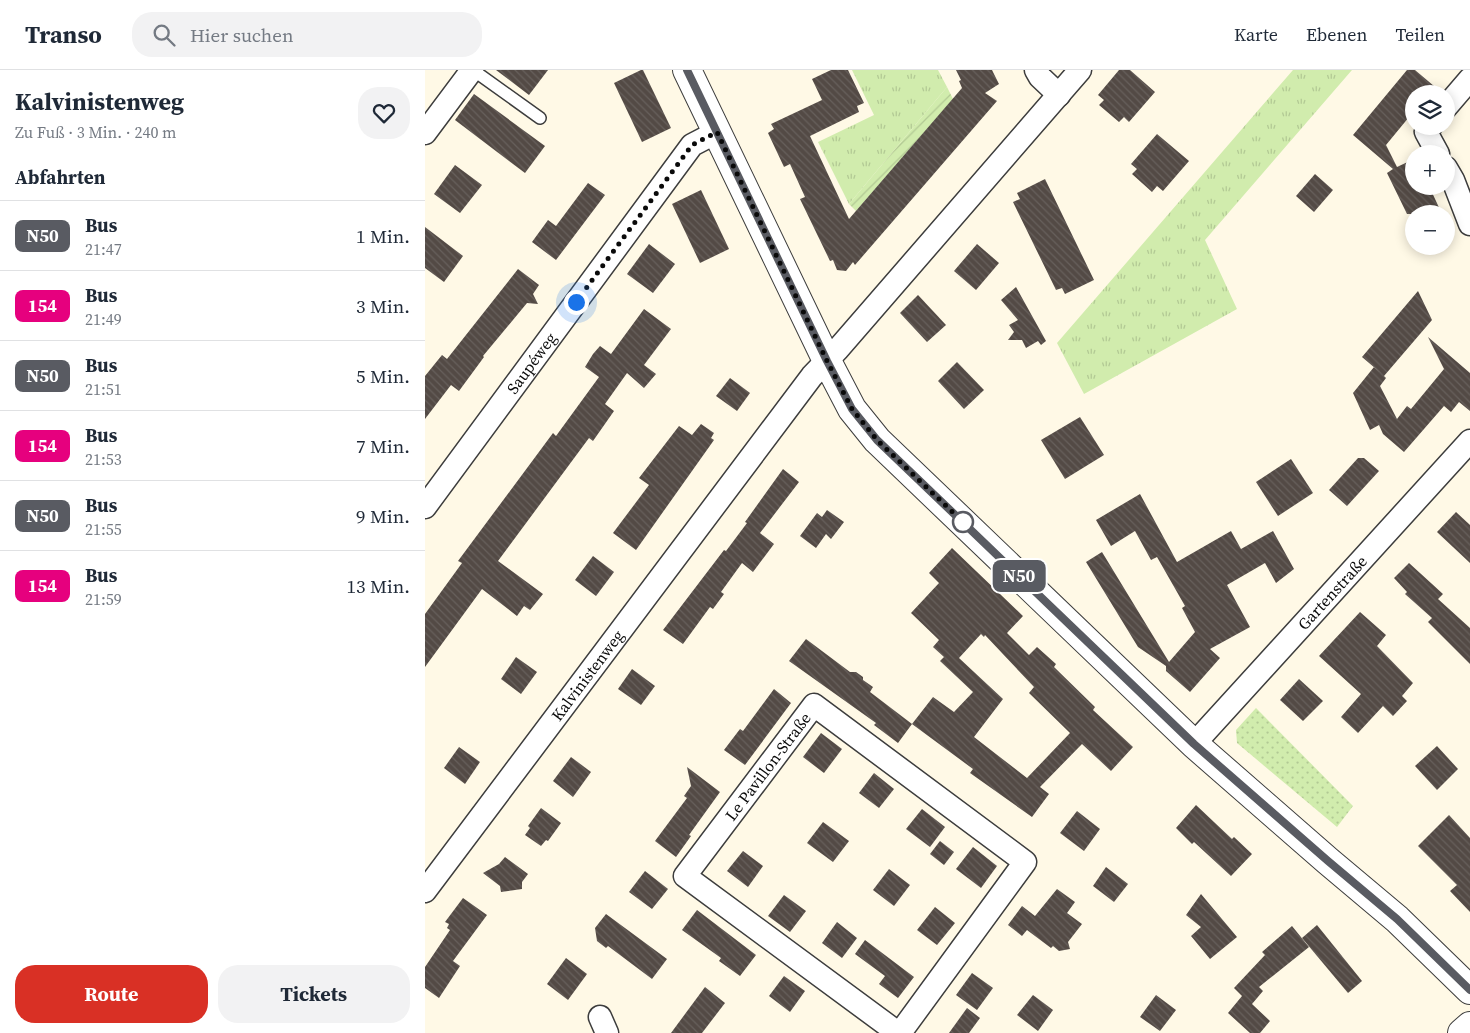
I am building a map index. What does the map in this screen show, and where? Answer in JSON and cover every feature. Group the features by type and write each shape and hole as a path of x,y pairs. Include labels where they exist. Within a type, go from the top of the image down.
{"street":[{"path":"425,133 472,70"},
{"path":"687,70 827,361 852,409 877,440 1194,744 1397,919 1470,990"},
{"path":"1036,70 1040,77 1059,94"},
{"name":"Kalvinistenweg","path":"425,891 804,387 1080,70"},
{"path":"1455,97 1470,79"},
{"name":"Saupéweg","path":"425,507 692,145 717,132"},
{"path":"1455,185 1470,224"},
{"name":"Gartenstraße","path":"1194,744 1470,441"},
{"name":"Le Pavillon-Straße","path":"815,704 1025,862 899,1033 685,876 815,704"}],"lane":[{"path":"472,70 540,118"}],"green space":[{"path":"852,70 938,70 947,87 849,204 818,142 874,115"},
{"path":"1293,70 1352,70 1205,240 1237,309 1084,394 1057,343"},
{"path":"947,87 953,99 856,211 849,204"},
{"path":"1256,708 1353,806 1337,827 1237,743 1236,730"}],"building":[{"path":"496,70 548,70 529,95"},
{"path":"643,70 671,128 642,142 614,83"},
{"path":"831,70 848,70 864,103 857,106 859,112 810,136 849,219 962,88 959,81 961,80 956,70 992,70 999,84 985,93 997,101 855,265 853,262 846,271 837,270 833,260 830,261 800,199 805,197 790,164 784,167 768,133 774,129 771,124 822,100 812,79"},
{"path":"1119,70 1130,70 1155,92 1129,122 1124,117 1119,122 1099,105 1104,100 1098,95"},
{"path":"1407,70 1415,70 1433,85 1405,85 1405,122 1386,145 1397,167 1405,163 1405,195 1433,195 1438,205 1405,205 1405,210 1387,173 1393,169 1353,135"},
{"path":"474,94 545,146 525,173 455,120"},
{"path":"1157,134 1189,161 1163,191 1157,186 1152,192 1132,174 1137,169 1131,164"},
{"path":"455,165 482,185 460,213 434,194"},
{"path":"1315,174 1333,190 1314,212 1296,196"},
{"path":"1045,179 1094,280 1065,294 1062,288 1056,290 1013,202 1020,199 1017,193"},
{"path":"588,183 605,195 556,260 532,242 548,220 556,226"},
{"path":"701,190 729,249 700,263 672,204"},
{"path":"425,227 463,256 444,282 425,268"},
{"path":"649,244 675,264 653,293 627,274"},
{"path":"977,244 999,263 976,290 954,271"},
{"path":"518,269 539,285 533,294 538,304 527,303 483,356 459,391 451,385 425,419 425,376 442,355 447,359"},
{"path":"1016,287 1046,341 1041,345 1038,341 1026,348 1022,340 1008,340 1014,332 1009,325 1018,320 1001,300"},
{"path":"1418,291 1432,320 1384,376 1386,378 1380,386 1397,419 1407,406 1411,409 1444,369 1428,337 1470,373 1470,411 1459,402 1451,412 1444,406 1404,452 1383,434 1379,425 1370,430 1353,393 1374,367 1362,357"},
{"path":"918,295 946,325 927,342 900,313"},
{"path":"644,309 671,329 644,365 656,374 644,388 627,373 605,404 614,411 593,441 589,438 498,561 543,594 530,610 524,606 517,616 482,589 425,667 425,614 462,563 458,561 553,433 556,436 599,377 585,367 593,354 600,346 611,354"},
{"path":"957,362 984,390 964,409 938,381"},
{"path":"730,378 750,393 737,411 716,396"},
{"path":"1080,417 1104,455 1065,479 1041,440"},
{"path":"701,424 714,433 711,438 714,440 636,550 613,533 649,485 639,478 679,426 692,435"},
{"path":"1358,458 1364,458 1379,471 1347,506 1329,490"},
{"path":"1291,459 1313,493 1278,516 1256,482"},
{"path":"783,469 799,482 760,533 774,544 753,572 742,563 721,592 724,594 713,609 710,607 683,644 663,630 747,523 745,522"},
{"path":"1140,494 1177,562 1231,531 1241,549 1273,531 1294,569 1276,583 1265,563 1227,585 1250,627 1210,649 1220,658 1190,692 1166,671 1166,666 1138,647 1086,562 1102,552 1169,662 1195,632 1182,608 1185,606 1157,557 1151,560 1135,531 1111,546 1096,520"},
{"path":"827,510 844,522 831,539 826,534 816,548 800,536 817,513 822,517"},
{"path":"1456,512 1470,525 1470,563 1437,532"},
{"path":"952,548 1023,616 1007,633 1029,655 1037,647 1056,664 1054,667 1095,707 1093,710 1133,747 1111,771 1082,744 1040,787 1049,794 1032,817 970,773 973,769 912,724 933,697 954,712 973,692 940,661 944,657 933,647 939,640 911,613 939,583 929,573","holes":["981,634 984,637 985,635 1034,687 1029,693 1070,733 1027,778 974,737 1003,699 959,658"]},
{"path":"593,556 614,572 596,596 575,580"},
{"path":"1409,563 1443,594 1438,599 1470,628 1470,664 1428,622 1432,618 1405,594 1407,592 1394,578"},
{"path":"1360,612 1386,635 1377,646 1413,683 1402,696 1407,701 1393,716 1383,706 1358,733 1341,717 1361,694 1319,656"},
{"path":"806,639 850,672 856,672 863,677 863,680 873,687 870,692 912,724 898,743 874,725 876,723 789,661"},
{"path":"516,657 537,672 521,694 501,679"},
{"path":"632,669 655,686 641,705 618,689"},
{"path":"1299,679 1323,701 1303,721 1280,700"},
{"path":"774,689 791,703 745,765 724,750 740,729 743,731"},
{"path":"821,733 842,749 824,773 803,757"},
{"path":"1437,746 1458,769 1437,790 1415,766"},
{"path":"459,747 480,762 465,784 444,768"},
{"path":"571,757 591,772 573,797 553,781"},
{"path":"687,767 720,792 689,835 691,836 676,857 655,841 687,798 684,796 691,786"},
{"path":"874,773 894,789 879,808 859,793"},
{"path":"1196,805 1232,839 1234,837 1252,854 1231,876 1194,842 1192,844 1176,828"},
{"path":"541,808 561,823 548,841 546,840 541,846 525,835 530,828 528,826"},
{"path":"922,809 945,827 930,847 906,829"},
{"path":"1077,811 1100,829 1084,851 1060,833"},
{"path":"1449,815 1470,838 1470,912 1450,891 1457,885 1418,846"},
{"path":"823,822 849,841 833,862 807,843"},
{"path":"940,841 954,852 944,865 930,854"},
{"path":"973,847 997,866 981,888 956,869"},
{"path":"743,851 763,866 748,887 727,871"},
{"path":"505,857 528,874 522,882 522,889 501,892 500,886 483,873 499,864"},
{"path":"1106,867 1128,884 1114,902 1093,886"},
{"path":"889,869 910,885 894,906 873,890"},
{"path":"645,871 668,889 652,909 629,892"},
{"path":"1057,889 1075,902 1067,913 1082,924 1068,942 1070,949 1059,951 1053,946 1051,948 1027,930 1022,936 1008,925 1022,906 1035,916"},
{"path":"1201,894 1237,937 1210,959 1191,936 1201,927 1186,915"},
{"path":"784,895 806,911 790,932 768,916"},
{"path":"463,898 487,915 453,961 460,966 439,998 425,988 425,967 450,930 447,928 449,924 445,922"},
{"path":"935,907 955,923 937,945 917,930"},
{"path":"697,910 756,955 740,976 719,961 721,958 682,930"},
{"path":"606,914 667,959 652,979 608,946 606,948 597,941 595,928"},
{"path":"837,922 857,938 842,958 822,943"},
{"path":"1317,925 1362,981 1348,993 1302,938"},
{"path":"1292,926 1309,947 1259,987 1263,991 1252,1004 1270,1021 1260,1033 1250,1033 1228,1013 1242,996 1234,988 1265,955 1262,952"},
{"path":"865,940 914,977 898,998 879,984 885,976 855,954"},
{"path":"566,958 587,974 568,1000 547,984"},
{"path":"972,973 993,988 977,1010 956,995"},
{"path":"784,976 805,991 790,1012 769,996"},
{"path":"705,987 725,1003 702,1033 671,1033"},
{"path":"1033,995 1053,1010 1038,1031 1017,1015"},
{"path":"1156,995 1176,1010 1160,1031 1140,1017"},
{"path":"967,1008 980,1018 969,1033 949,1033"}],"bus line":[{"name":"N50","path":"687,70 844,395 852,409 877,440 1194,744 1397,919 1470,990"}],"route":[{"path":"576,302 692,145 717,132 852,409 877,440 963,522"}]}
